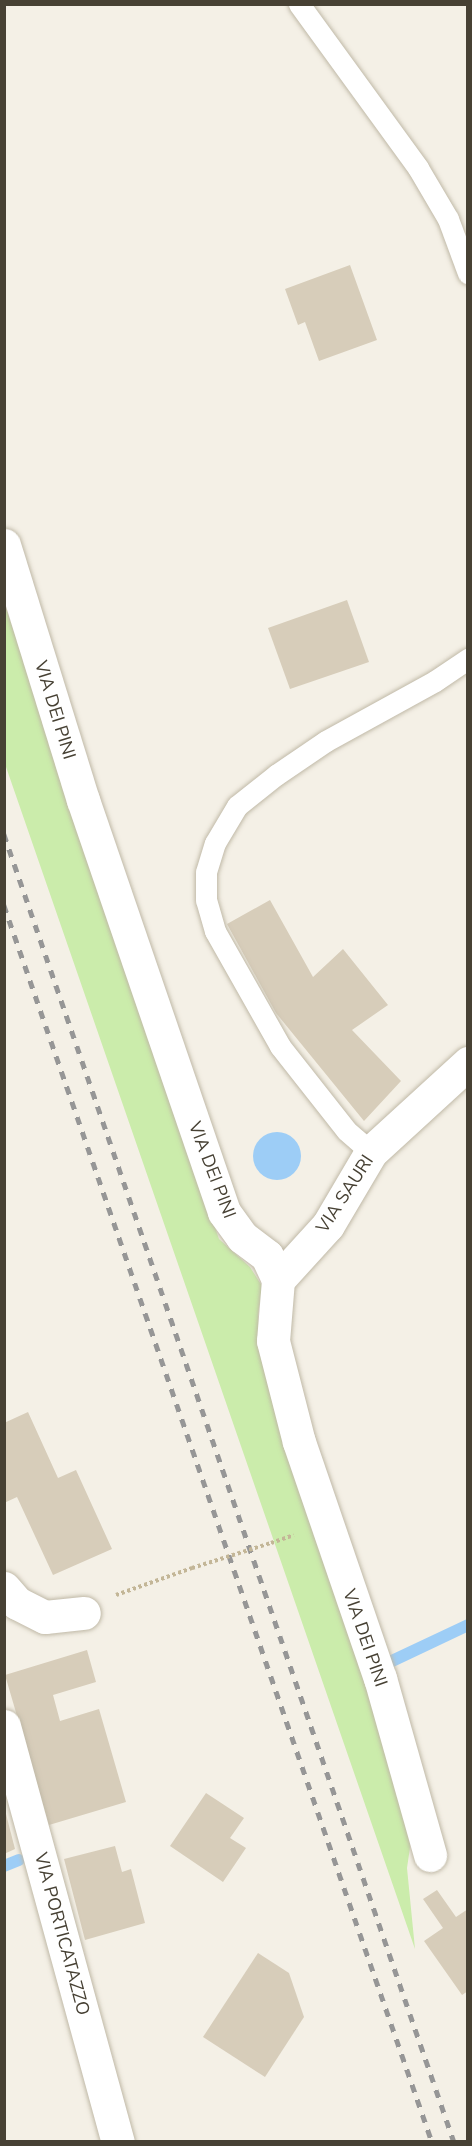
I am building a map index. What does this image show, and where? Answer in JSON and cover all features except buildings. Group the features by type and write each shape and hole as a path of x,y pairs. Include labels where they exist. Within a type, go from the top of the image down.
{"street":[{"name":"VIA DEI PINI","path":"4,545 83,800 224,1212 242,1237 267,1256 278,1280 273,1341 299,1442 380,1678 430,1855"},
{"name":"VIA SAURI","path":"278,1280 328,1225 371,1152 468,1063"},
{"path":"4,1588 17,1604 45,1617 84,1613"},
{"name":"VIA PORTICATAZZO","path":"4,1726 118,2142"}],"lane":[{"path":"299,4 418,168 448,219 468,273"},
{"path":"371,1152 345,1130 280,1046 215,931 206,900 206,872 215,843 237,806 276,774 326,741 435,681 468,658"}],"path":[{"path":"134,1586 270,1543"}],"green space":[{"path":"4,602 219,1239 250,1267 262,1286 258,1316 270,1392 413,1827 407,1868 415,1949 5,764"}],"water":[{"path":"272,1132 282,1132 297,1142 301,1156 300,1165 291,1176 282,1180 272,1180 257,1170 253,1161 253,1151 263,1136"}],"waterway":[{"path":"392,1661 468,1625"},
{"path":"4,1866 19,1860"}],"railway":[{"path":"4,834 454,2142"},
{"path":"4,905 432,2142"}]}
